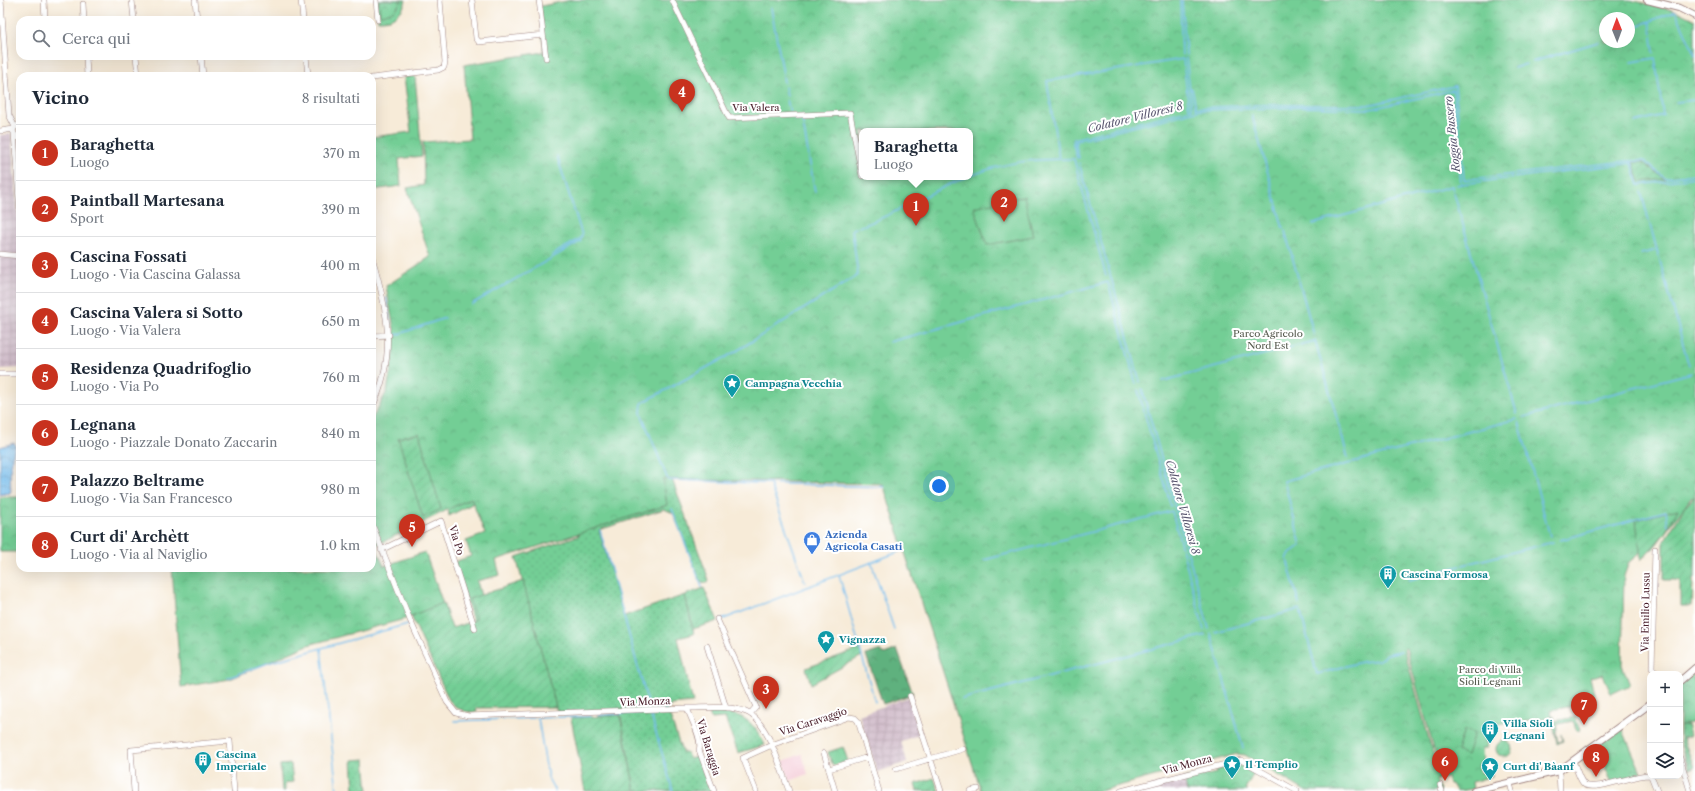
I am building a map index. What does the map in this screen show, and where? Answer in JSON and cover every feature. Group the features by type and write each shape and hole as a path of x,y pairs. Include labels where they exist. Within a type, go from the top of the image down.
{"street":[{"path":"1,0 9,115 16,128 14,149 16,170"},
{"path":"44,0 45,16"},
{"path":"132,0 134,16"},
{"path":"195,0 197,16"},
{"path":"301,0 303,16"},
{"path":"376,0 378,20"},
{"path":"376,78 444,68 445,62 440,0"},
{"path":"472,0 476,36 479,42 543,35"},
{"path":"539,0 546,58"},
{"name":"Via Valera","path":"672,0 729,118 850,113 859,160"},
{"path":"1647,0 1679,8 1695,16"},
{"path":"83,4 84,16"},
{"path":"86,60 87,72"},
{"path":"136,60 138,72"},
{"path":"201,60 203,72"},
{"path":"306,60 308,72"},
{"path":"0,131 16,128"},
{"path":"14,149 16,145"},
{"path":"0,254 16,255"},
{"path":"376,271 384,300 389,335 384,376 376,397"},
{"path":"376,336 389,335"},
{"path":"0,374 16,374"},
{"name":"Via Po","path":"381,550 441,521 475,629"},
{"path":"376,536 381,550"},
{"name":"Via Emilio Lussu","path":"1654,671 1652,668 1655,549"},
{"name":"Via Monza","path":"381,550 447,702 453,711 468,716 687,708 726,708 739,710 750,714"},
{"path":"717,619 756,707 750,714 761,724 789,791"},
{"path":"707,646 726,708"},
{"path":"1683,678 1695,668"},
{"path":"910,696 941,791"},
{"path":"1474,791 1559,771 1647,706"},
{"name":"Via Baraggia","path":"687,708 697,732 701,746 699,750 714,791"},
{"name":"Via Caravaggio","path":"756,791 743,758 771,745 849,716 858,721 879,791"},
{"path":"134,791 131,750 230,741 234,791"},
{"path":"896,768 963,749"},
{"path":"824,753 835,790"},
{"path":"829,769 868,757"},
{"name":"Via Monza","path":"1121,791 1241,760 1297,791"},
{"path":"1573,762 1585,785 1596,787 1647,777"},
{"path":"1683,768 1690,791"},
{"path":"1559,771 1560,791"},
{"path":"1652,779 1657,791"},
{"path":"1510,783 1512,791"},
{"path":"1440,785 1442,791"},
{"path":"970,791 978,789"}],"shaded area":[{"path":"11,134 16,194 16,368 0,369 0,135"},
{"path":"908,697 921,734 901,741 907,762 877,772 859,715"},
{"path":"802,754 808,774 790,781 783,761"},
{"path":"1184,778 1187,791 1144,791 1151,789 1151,786"}],"green space":[{"path":"376,0 406,0 400,13 396,16 378,20"},
{"path":"379,0 401,0 398,6 393,10 387,14 380,15"},
{"name":"Parco Agricolo Nord Est","path":"571,0 1630,0 1677,11 1695,20 1695,497 1691,498 1653,549 1640,553 1629,562 1624,576 1622,665 1630,685 1611,694 1603,674 1590,677 1596,702 1551,710 1552,717 1488,725 1490,738 1486,739 1487,748 1482,748 1483,763 1478,765 1480,773 1491,771 1492,776 1472,782 1473,789 1456,791 1452,784 1449,784 1447,777 1442,779 1406,648 1404,649 1440,779 1436,780 1440,791 1305,791 1245,755 1237,754 1100,791 981,791 883,484 663,479 667,505 496,560 500,575 477,581 488,621 473,621 454,562 471,556 466,541 485,534 471,498 376,546 376,412 387,391 393,357 394,329 386,286 430,257 407,188 424,185 423,142 470,139 464,65 544,52 541,6"},
{"path":"1181,60 672,479 709,580 708,583 701,582 699,578 673,513 664,509 599,530 624,616 685,595 694,634 678,638 693,703 671,705 668,710 682,752 686,752 690,759 698,756 711,791 635,791 620,712 557,712 516,557 580,535 571,533 663,504 665,496 639,421 628,422 449,516 448,507 965,180 973,180 973,128 860,128 851,113"},
{"path":"415,76 422,156 399,159 401,186 376,189 376,136 411,132 404,77"},
{"path":"1633,162 1642,162 1665,179 1640,182"},
{"path":"1024,196 1033,236 987,245 974,207"},
{"path":"419,433 441,509 423,518 398,438"},
{"path":"1695,496 1695,579 1693,579 1692,606 1680,606 1680,580 1664,580 1664,541 1685,507"},
{"path":"0,497 16,497 16,552 0,552"},
{"path":"1678,509 1665,533 1641,560 1636,520"},
{"name":"Parco Agricolo Nord Est","path":"376,548 384,566 425,552 449,621 437,606 405,619 308,645 230,679 181,687 172,572 376,572"},
{"path":"523,581 556,707 476,708 477,712 461,710 449,700 411,616 443,603 452,628 476,620 469,599"},
{"path":"704,588 718,621 693,629 685,595"},
{"path":"859,649 862,656 811,684 806,668"},
{"path":"897,649 913,694 883,704 866,655 881,650 884,654"},
{"path":"1695,672 1695,721 1683,726 1683,707 1683,683"},
{"path":"709,712 737,715 743,718 755,728 765,745 738,753 725,718 711,719"},
{"path":"620,715 635,791 585,791 571,718"},
{"path":"1554,716 1555,721 1575,717 1580,730 1577,731 1573,721 1558,724 1556,732 1558,742 1562,741 1561,734 1563,741 1557,744 1552,717"},
{"path":"1687,724 1690,736 1683,738 1683,726"},
{"path":"1622,728 1642,774 1612,783 1602,760 1599,761 1594,753 1595,747"},
{"path":"1464,730 1474,733 1467,755 1457,751"},
{"path":"1683,738 1694,767 1689,769 1683,752"},
{"path":"1504,741 1511,746 1512,749 1507,756 1504,757 1497,752 1496,749 1501,742"},
{"path":"843,747 848,761 833,766 828,752"},
{"path":"365,759 368,791 354,791 352,760"},
{"path":"291,764 293,782 285,783 285,791 282,791 280,765"},
{"path":"1233,765 1241,766 1254,773 1245,789 1248,791 1187,791 1184,778 1207,772 1208,775 1216,773 1216,770"},
{"path":"934,778 939,791 917,791 915,784"}],"water":[{"path":"14,443 16,445 11,468 11,491 10,493 0,495 0,447"}],"waterway":[{"path":"1180,0 1182,55"},
{"path":"1182,0 1186,55"},
{"path":"771,8 783,73"},
{"path":"1635,27 1676,11"},
{"path":"1676,12 1695,55"},
{"path":"1650,21 1654,53"},
{"path":"1532,62 1598,42"},
{"path":"1186,58 1192,109"},
{"path":"1632,62 1655,58 1663,115 1635,122"},
{"path":"1183,59 1189,108"},
{"path":"1059,159 1047,81 1183,59"},
{"path":"1514,68 1526,64"},
{"path":"783,75 784,83"},
{"name":"Roggia Bussero","path":"1196,108 1261,105 1368,105 1455,86 1464,180 1628,161 1644,161 1665,178 1695,174"},
{"path":"785,87 787,96"},
{"path":"1190,88 1192,89 1196,108"},
{"name":"Roggia Bussero","path":"1079,158 1075,143 1076,141 1200,110 1306,107 1370,109 1453,90 1461,184 1632,163 1639,185 1695,177"},
{"path":"787,100 790,112"},
{"path":"1676,102 1695,100"},
{"name":"Colatore Villoresi 8","path":"1077,158 1073,144 1074,139 1192,109"},
{"path":"1252,115 1283,228"},
{"path":"794,119 802,118 815,192"},
{"path":"552,255 580,239 582,235 557,156"},
{"path":"973,175 996,167 1033,160 1073,159"},
{"path":"1074,159 1106,276"},
{"name":"Colatore Villoresi 8","path":"1079,163 1140,382"},
{"path":"859,227 887,216 960,180"},
{"path":"1457,185 1461,184"},
{"path":"1313,224 1452,186 1517,414"},
{"path":"1641,192 1689,366"},
{"path":"856,228 852,229 858,275 735,352 642,403 641,413 668,480 884,487"},
{"path":"1285,231 1314,335"},
{"path":"472,304 581,241"},
{"path":"1641,254 1657,250"},
{"path":"889,342 1108,282 1136,384"},
{"path":"386,298 390,324"},
{"path":"396,335 445,318"},
{"path":"1315,340 1348,458"},
{"path":"1163,381 1315,341"},
{"path":"1524,417 1691,373"},
{"name":"Colatore Villoresi 8","path":"1142,389 1209,629"},
{"name":"Colatore Villoresi 8","path":"1138,390 1171,506"},
{"path":"1353,462 1517,419"},
{"path":"1519,422 1550,536"},
{"path":"1299,604 1287,559 1290,553 1301,545 1284,481 1351,463"},
{"path":"770,484 805,582"},
{"path":"672,509 702,587"},
{"path":"984,560 1172,511 1204,630"},
{"path":"1560,540 1666,511 1668,526"},
{"path":"600,530 649,707"},
{"path":"1463,565 1553,542"},
{"path":"721,620 901,551"},
{"path":"871,562 894,629"},
{"path":"1409,580 1460,566"},
{"path":"839,575 875,702"},
{"path":"1300,609 1317,674 1361,662 1379,660 1387,654 1401,651"},
{"path":"1215,632 1300,609"},
{"path":"228,678 268,663 408,624"},
{"name":"Colatore Villoresi 8","path":"1211,634 1243,748"},
{"path":"962,699 1205,635"},
{"path":"321,649 337,791"},
{"path":"598,715 668,711"},
{"path":"650,712 673,791"},
{"path":"454,721 591,716"},
{"path":"538,718 548,778 555,791"}],"place":[{"name":"Cascina Valera si Sotto","path":"682,112"},
{"name":"Paintball Martesana","path":"1004,222"},
{"name":"Baraghetta","path":"916,226"},
{"name":"Campagna Vecchia","path":"732,398"},
{"name":"Residenza Quadrifoglio","path":"412,547"},
{"name":"Azienda Agricola Casati","path":"812,555"},
{"name":"Cascina Formosa","path":"1388,589"},
{"name":"Vignazza","path":"826,654"},
{"name":"Cascina Fossati","path":"766,709"},
{"name":"Palazzo Beltrame","path":"1584,725"},
{"name":"Villa Sioli Legnani","path":"1490,744"},
{"name":"Cascina Imperiale","path":"203,775"},
{"name":"Curt di' Archètt","path":"1596,777"},
{"name":"Il Templio","path":"1232,779"},
{"name":"Legnana","path":"1445,781"},
{"name":"Curt di' Bàanf","path":"1490,781"}],"park label":[{"name":"Parco di Villa Sioli Legnani","path":"1490,674"}]}
